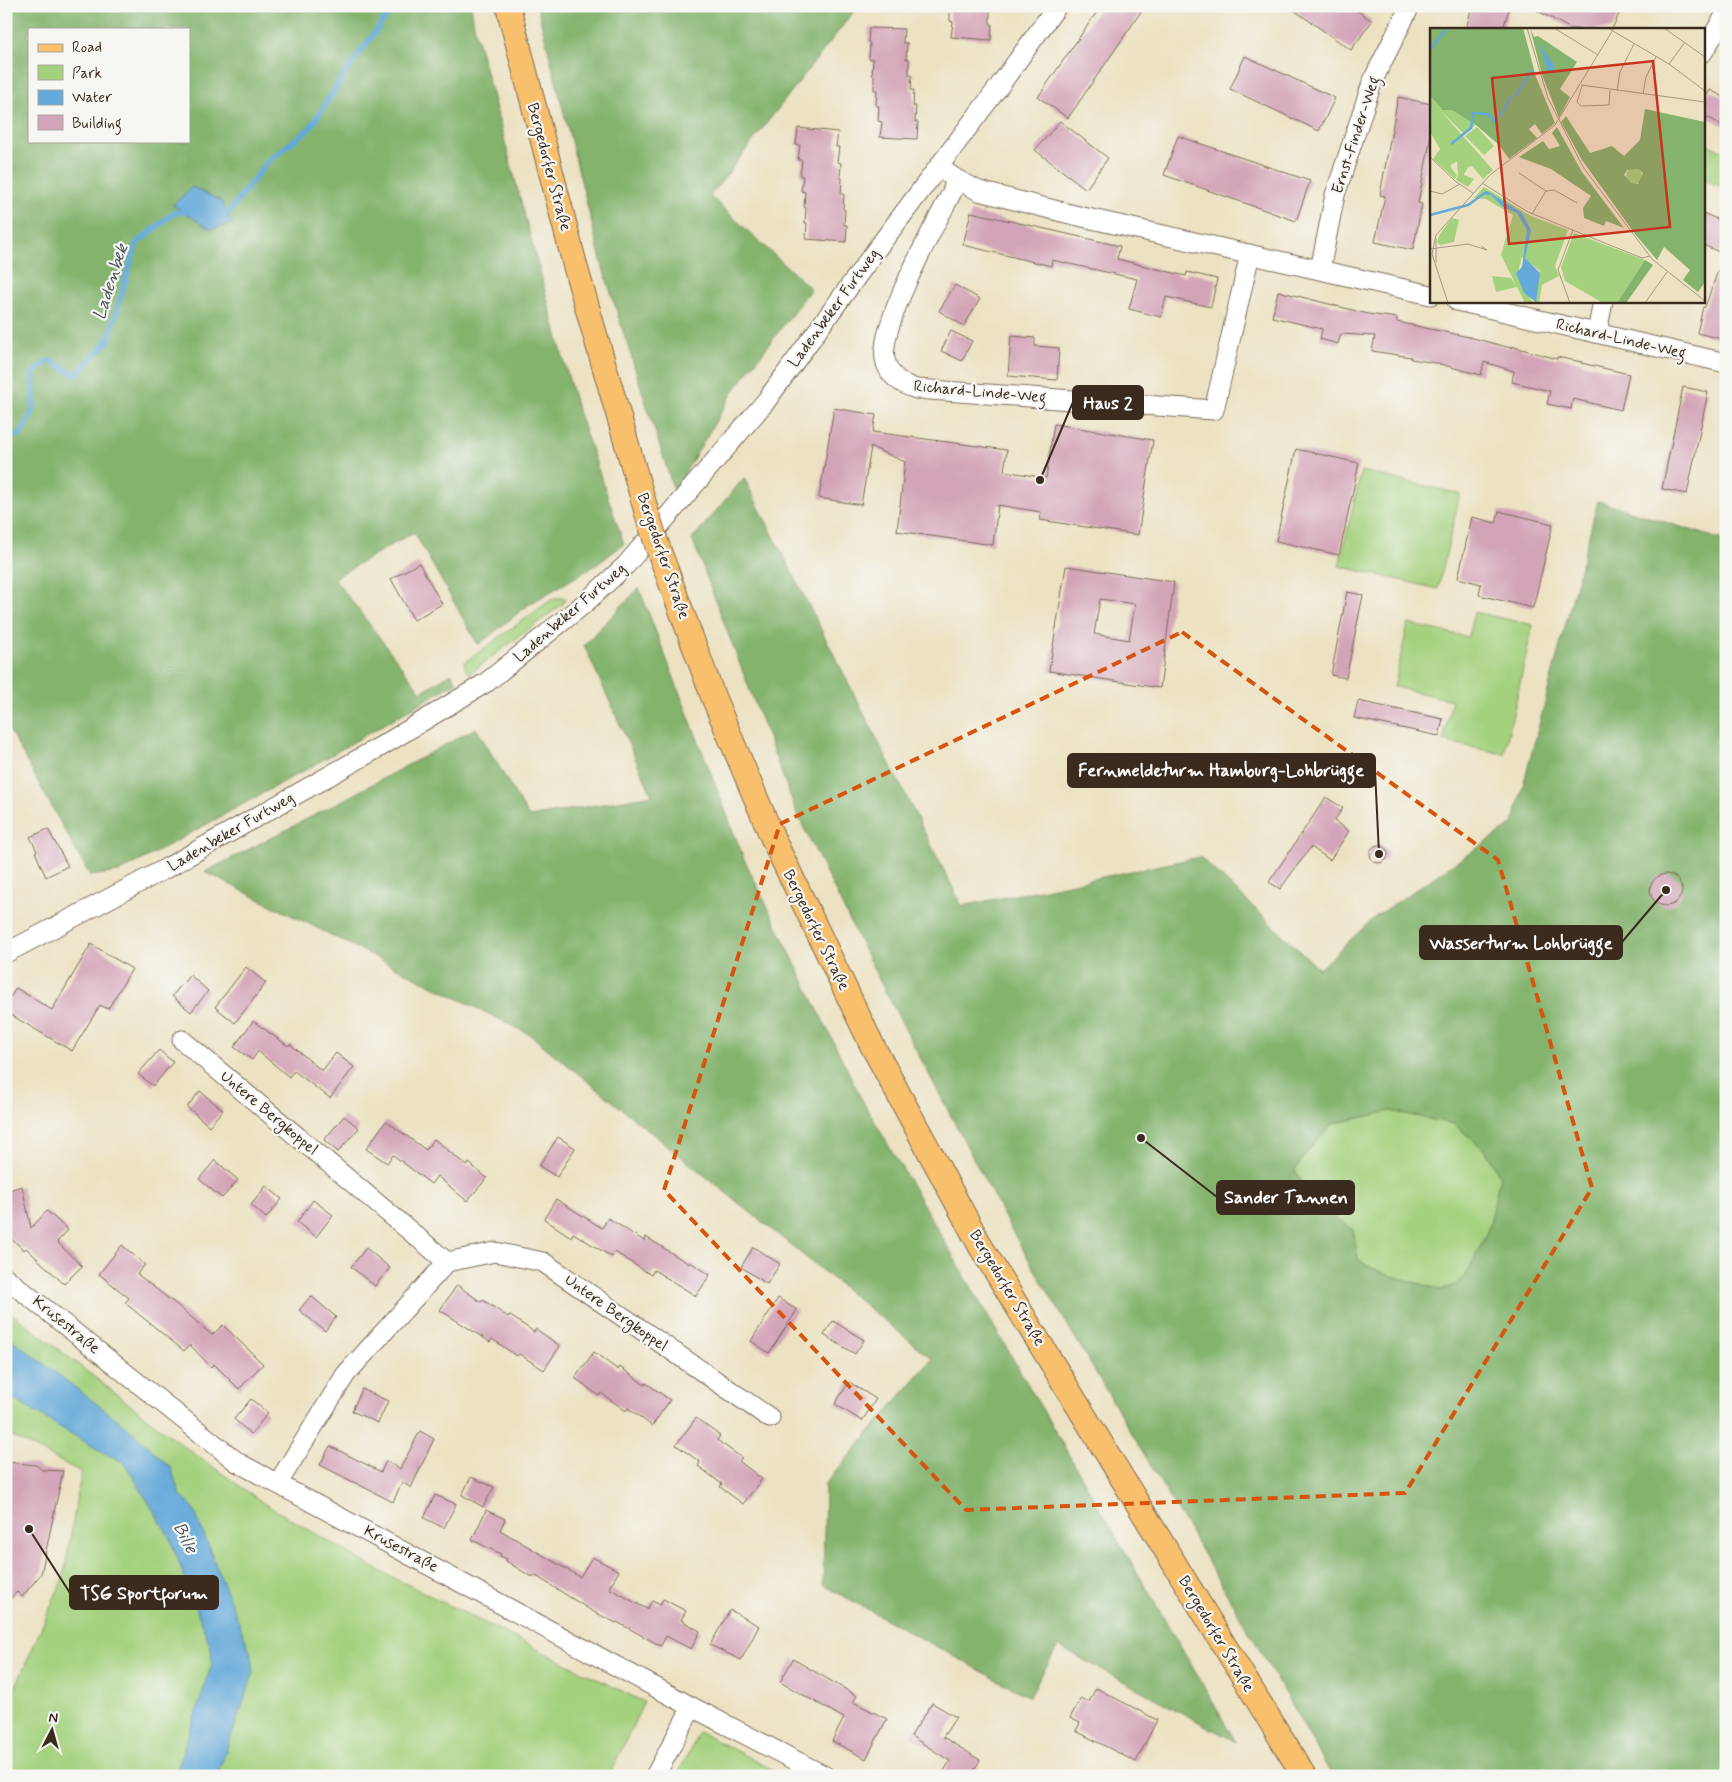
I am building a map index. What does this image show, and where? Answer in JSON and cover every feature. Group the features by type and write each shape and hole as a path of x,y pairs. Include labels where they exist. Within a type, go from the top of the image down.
{"main road":[{"name":"Bergedorfer Straße","path":"508,6 576,269 654,533 714,699 774,841 872,1045 981,1247 1304,1776"}],"street":[{"name":"Ladenbeker Furtweg","path":"6,953 174,864 385,744 487,682 585,603 626,565 766,401 1057,6"},
{"name":"Ernst-Finder-Weg","path":"1320,270 1335,195 1373,80 1410,6"},
{"path":"1704,50 1726,14"},
{"path":"940,166 956,179 979,192 1430,295"},
{"name":"Richard-Linde-Weg","path":"956,179 952,192 904,289 885,342 885,359 891,373 904,385 916,389 1214,410 1250,254"},
{"name":"Richard-Linde-Weg","path":"1461,302 1726,363"},
{"path":"1597,333 1603,302"},
{"name":"Untere Bergkoppel","path":"182,1040 447,1262 495,1252 543,1262 770,1418"},
{"path":"278,1483 346,1374 447,1262"},
{"name":"Krusestraße","path":"6,1278 237,1462 692,1707 825,1776"},
{"path":"655,1776 692,1707"}],"highlighted area":[{"path":"1182,632 1498,860 1592,1188 1405,1493 966,1510 664,1190 780,824"}],"green space":[{"path":"6,6 471,6 475,31 575,402 624,544 596,565 528,605 478,645 414,532 334,578 421,692 451,673 457,682 314,765 142,860 119,872 90,876 6,724"},
{"path":"537,6 637,6 645,10 654,11 663,10 671,6 858,6 710,196 811,289 735,389 674,491 603,268"},
{"path":"1704,142 1726,153 1726,189 1704,179"},
{"path":"1361,471 1460,494 1438,589 1339,566"},
{"path":"744,478 962,906 1200,857 1319,969 1375,917 1513,824 1598,501 1726,541 1726,1776 1332,1776 1257,1645 1009,1226 874,970 798,816 692,539","holes":["1391,1111 1454,1124 1486,1151 1500,1176 1490,1225 1470,1268 1458,1284 1441,1290 1385,1274 1358,1259 1353,1230 1314,1204 1295,1170 1307,1152 1332,1124"]},
{"path":"639,588 744,859 861,1098 1236,1742 1058,1646 1029,1697 823,1585 825,1484 932,1359 529,1034 205,872 476,728 529,817 652,795 584,645"},
{"path":"566,598 564,603 469,674 464,666 465,662 551,600"},
{"path":"1474,612 1533,625 1504,754 1443,741 1452,700 1394,687 1408,624 1468,637"},
{"path":"1391,1111 1454,1124 1486,1151 1500,1176 1490,1225 1470,1268 1458,1284 1441,1290 1385,1274 1358,1259 1353,1230 1314,1204 1295,1170 1307,1152 1332,1124"},
{"path":"6,1309 181,1444 265,1504 376,1569 644,1702 609,1776 6,1776 6,1709 64,1576 81,1472 6,1433"},
{"path":"699,1732 785,1776 677,1776"}],"water":[{"path":"192,187 221,201 232,224 210,229 173,205"},
{"name":"Bille","path":"6,1333 19,1345 122,1423 151,1449 171,1468 180,1495 193,1507 252,1656 254,1672 217,1776 175,1776 212,1664 211,1648 169,1536 124,1462 102,1452 6,1395"}],"building":[{"path":"950,6 990,7 991,40 951,37 953,22 950,21"},
{"path":"1101,6 1145,6 1068,118 1038,97"},
{"path":"1288,6 1351,6 1372,21 1351,50"},
{"path":"1472,6 1499,6 1509,9 1503,28 1466,28"},
{"path":"1529,6 1608,6 1620,12 1612,28 1569,28"},
{"path":"869,28 904,29 903,43 907,43 906,59 909,59 909,75 912,75 911,90 914,90 913,106 916,106 915,122 918,122 917,139 880,137 882,122 878,121 879,106 876,106 877,90 874,90 874,75 872,75 873,59 869,59"},
{"path":"1245,56 1335,98 1319,131 1230,89"},
{"path":"1710,90 1726,98 1726,127 1704,116 1704,101"},
{"path":"1398,97 1430,104 1430,142 1418,203 1422,204 1413,250 1375,242 1385,196 1380,195"},
{"path":"1060,121 1108,158 1086,189 1035,150"},
{"path":"798,128 838,132 837,162 841,163 841,194 844,194 843,209 845,210 844,225 847,225 846,242 806,239 805,192 801,191 803,176 800,176 802,160 798,160 800,145 796,145"},
{"path":"1178,136 1310,181 1296,221 1164,175"},
{"path":"971,212 1120,246 1117,259 1186,276 1187,272 1217,279 1211,307 1166,297 1161,317 1129,309 1137,279 1052,260 1051,266 963,245"},
{"path":"1704,213 1726,223 1726,340 1697,333 1703,307 1705,307 1724,254 1704,245"},
{"path":"955,285 980,299 964,326 939,311"},
{"path":"1278,291 1368,314 1397,318 1397,322 1511,348 1511,346 1557,359 1557,357 1582,362 1629,374 1621,410 1573,399 1571,409 1547,404 1550,391 1512,382 1514,371 1484,362 1481,375 1436,363 1411,359 1411,357 1372,351 1375,336 1341,334 1338,344 1320,339 1322,329 1272,317"},
{"path":"951,331 972,341 962,361 941,351"},
{"path":"1011,336 1035,338 1035,346 1059,348 1057,380 1008,376"},
{"path":"1683,387 1708,392 1687,494 1662,489"},
{"path":"834,408 876,415 873,432 1007,450 1004,471 1046,478 1054,424 1153,440 1138,535 1040,520 1041,512 998,505 993,545 897,531 905,462 871,447 861,505 819,498"},
{"path":"1296,449 1359,463 1339,555 1276,541"},
{"path":"1499,511 1553,524 1533,608 1479,595 1481,584 1458,578 1472,517 1496,523"},
{"path":"419,563 442,604 414,620 391,579"},
{"path":"1066,566 1174,582 1160,688 1049,671","holes":["1100,599 1135,604 1129,640 1094,634"]},
{"path":"1347,592 1363,595 1346,678 1331,675"},
{"path":"1358,701 1443,719 1439,736 1354,718"},
{"path":"1326,797 1343,808 1334,821 1349,831 1330,860 1311,847 1280,889 1269,882"},
{"path":"48,829 68,866 46,877 30,837"},
{"path":"1379,845 1385,848 1388,854 1385,860 1379,863 1373,860 1370,854 1373,848"},
{"path":"1666,874 1677,879 1682,890 1677,901 1666,906 1655,901 1650,890 1655,879"},
{"path":"91,944 132,969 108,1009 100,1005 72,1051 6,1012 6,1004 16,988 52,1010"},
{"path":"246,967 266,983 235,1023 215,1007"},
{"path":"190,975 208,991 191,1012 172,996"},
{"path":"253,1021 288,1046 290,1044 322,1071 336,1053 354,1067 330,1098 294,1071 289,1077 258,1051 252,1060 234,1047"},
{"path":"159,1050 173,1062 153,1086 138,1074"},
{"path":"200,1091 223,1110 209,1126 187,1107"},
{"path":"344,1116 359,1128 338,1152 324,1140"},
{"path":"386,1121 426,1150 434,1139 467,1166 469,1163 487,1178 467,1201 437,1176 431,1184 393,1155 387,1163 366,1149"},
{"path":"558,1137 575,1148 557,1177 539,1166"},
{"path":"215,1160 238,1180 222,1198 199,1179"},
{"path":"22,1186 31,1228 47,1211 68,1230 57,1242 82,1266 64,1284 26,1248 24,1250 6,1234 6,1191"},
{"path":"266,1186 282,1199 266,1218 251,1205"},
{"path":"556,1199 602,1228 608,1218 644,1241 646,1237 710,1275 696,1296 654,1270 651,1275 615,1252 612,1257 573,1233 571,1237 544,1219"},
{"path":"313,1200 333,1215 316,1237 297,1222"},
{"path":"122,1245 145,1265 137,1274 212,1335 223,1325 263,1364 239,1389 214,1364 211,1367 190,1345 184,1351 125,1303 129,1298 99,1274"},
{"path":"753,1247 780,1264 767,1284 741,1267"},
{"path":"366,1248 390,1268 375,1286 351,1267"},
{"path":"457,1285 481,1302 483,1300 534,1332 536,1329 560,1346 544,1370 519,1354 517,1356 492,1339 490,1342 440,1310"},
{"path":"311,1296 336,1317 325,1331 299,1310"},
{"path":"778,1298 797,1310 769,1353 751,1341"},
{"path":"833,1321 864,1340 855,1354 824,1335"},
{"path":"594,1352 618,1370 620,1367 670,1400 652,1426 628,1408 626,1411 601,1393 599,1396 575,1378"},
{"path":"849,1382 876,1399 862,1421 835,1404"},
{"path":"362,1389 388,1401 378,1423 352,1411"},
{"path":"251,1399 268,1413 251,1434 234,1419"},
{"path":"696,1418 720,1436 717,1440 742,1458 739,1461 762,1479 743,1504 720,1487 722,1484 698,1466 700,1462 676,1445"},
{"path":"420,1431 434,1439 411,1488 402,1482 393,1502 320,1465 330,1446 381,1472 386,1461 400,1469"},
{"path":"6,1462 36,1465 42,1470 63,1471 41,1574 22,1597 17,1592 6,1602"},
{"path":"471,1477 494,1487 483,1507 462,1495"},
{"path":"435,1495 456,1504 444,1528 424,1518"},
{"path":"486,1510 505,1519 500,1530 580,1577 592,1557 619,1571 609,1588 647,1609 652,1601 660,1605 663,1599 686,1611 681,1620 700,1631 691,1649 666,1636 661,1646 592,1611 536,1576 530,1576 506,1561 507,1559 500,1556 501,1554 472,1540"},
{"path":"730,1610 759,1626 741,1660 710,1645"},
{"path":"793,1659 857,1696 853,1702 887,1719 866,1759 832,1741 844,1718 780,1682"},
{"path":"1096,1688 1157,1720 1136,1762 1076,1731 1080,1723 1070,1718 1081,1698 1089,1702"},
{"path":"932,1703 956,1717 943,1737 980,1760 971,1776 941,1776 950,1761 911,1736"}],"waterway":[{"name":"Ladenbek","path":"220,212 229,212 267,162 310,128 347,71 394,6"},
{"name":"Ladenbek","path":"6,439 21,434 34,409 33,373 49,360 76,375 108,341 136,244 175,212 190,212"}],"place":[{"name":"Haus 2","path":"1040,480"},
{"name":"Fernmeldeturm Hamburg-Lohbrügge","path":"1379,854"},
{"name":"Wasserturm Lohbrügge","path":"1666,890"},
{"name":"Sander Tannen","path":"1141,1138"},
{"name":"TSG Sportforum","path":"29,1529"}]}
